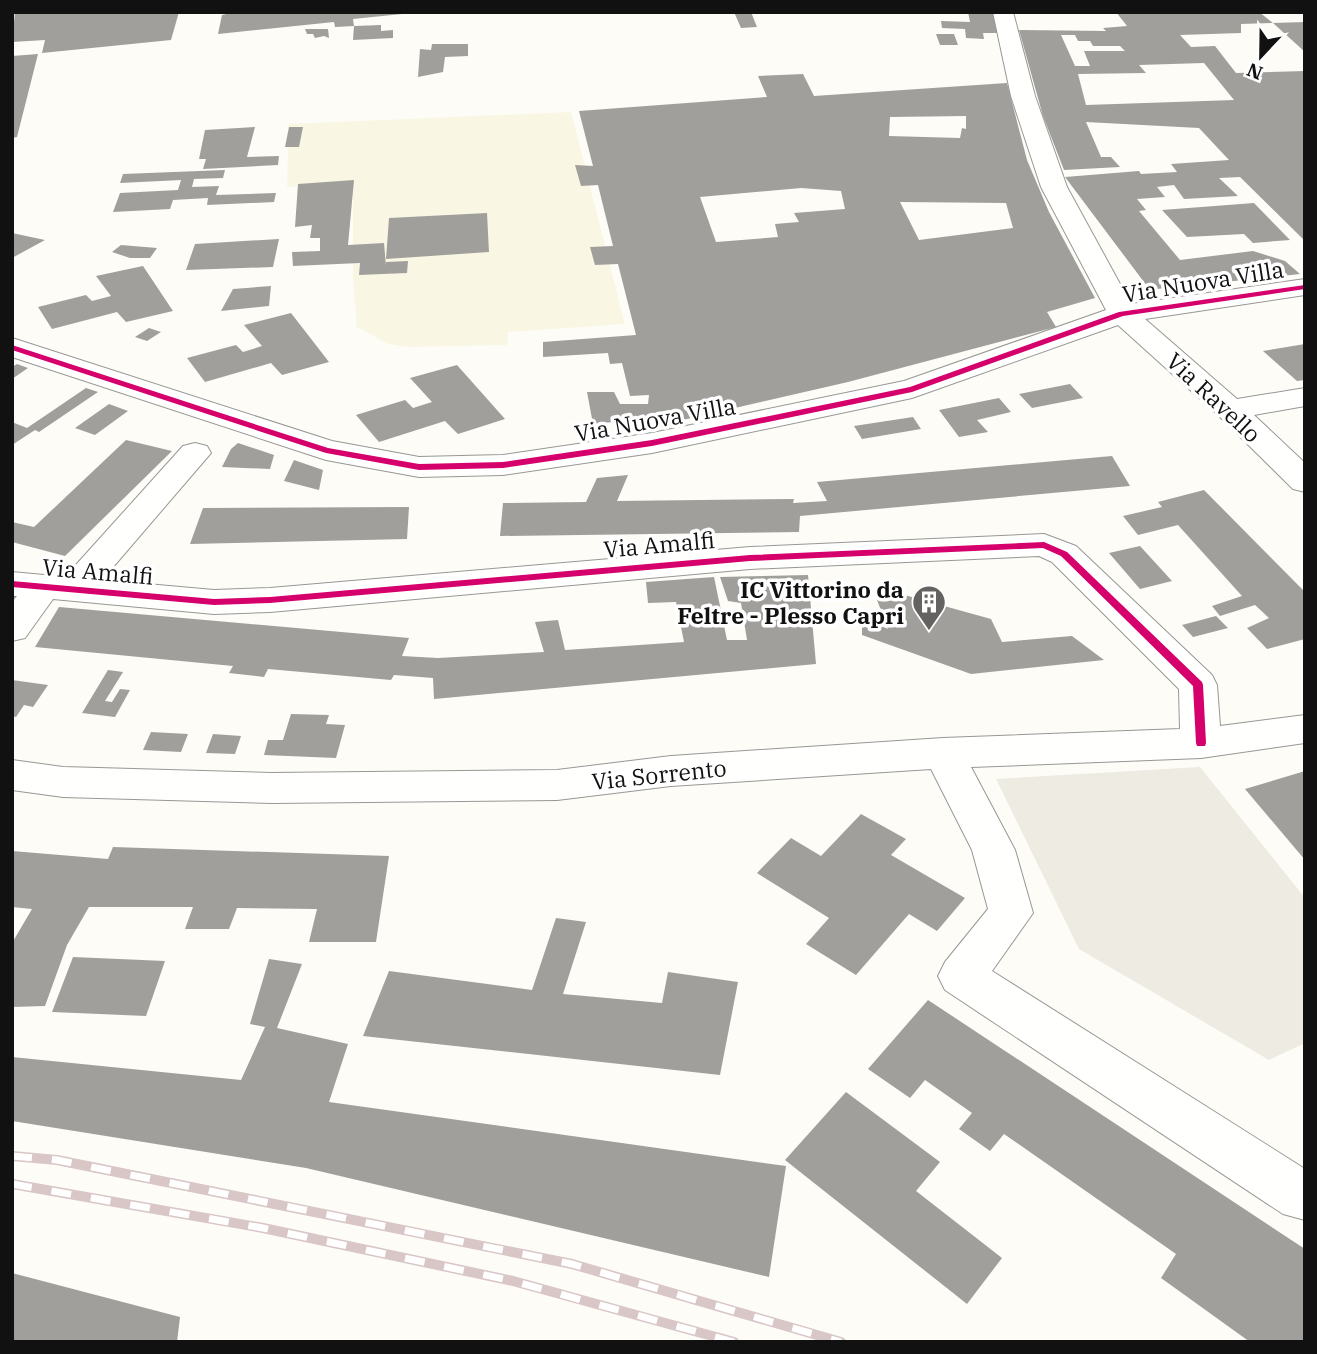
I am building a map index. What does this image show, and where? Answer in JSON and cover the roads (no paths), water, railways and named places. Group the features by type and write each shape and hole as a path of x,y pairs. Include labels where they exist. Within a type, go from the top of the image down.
{"street":[{"path":"1003,12 1023,96 1054,187 1122,314"},
{"name":"Via Nuova Villa","path":"12,347 326,450 419,467 503,465 652,443 912,388 1122,314 1305,287"},
{"name":"Via Ravello","path":"1122,314 1230,409 1305,482"},
{"path":"1230,409 1305,397"},
{"path":"12,629 43,587 195,453"},
{"name":"Via Amalfi","path":"43,587 214,602 270,600 750,558 1044,545 1064,554 1198,685 1201,743"},
{"name":"Via Sorrento","path":"12,775 62,782 272,788 557,785 671,771 943,753 1201,743 1305,729"},
{"path":"943,753 987,831 1007,887 1011,913 961,976 1301,1197 1305,1194"}],"railway":[{"path":"12,1156 57,1160 572,1264 841,1342"},
{"path":"12,1184 263,1228 513,1281 734,1342"}],"place":[{"name":"IC Vittorino da Feltre - Plesso Capri","path":"929,632"}]}
